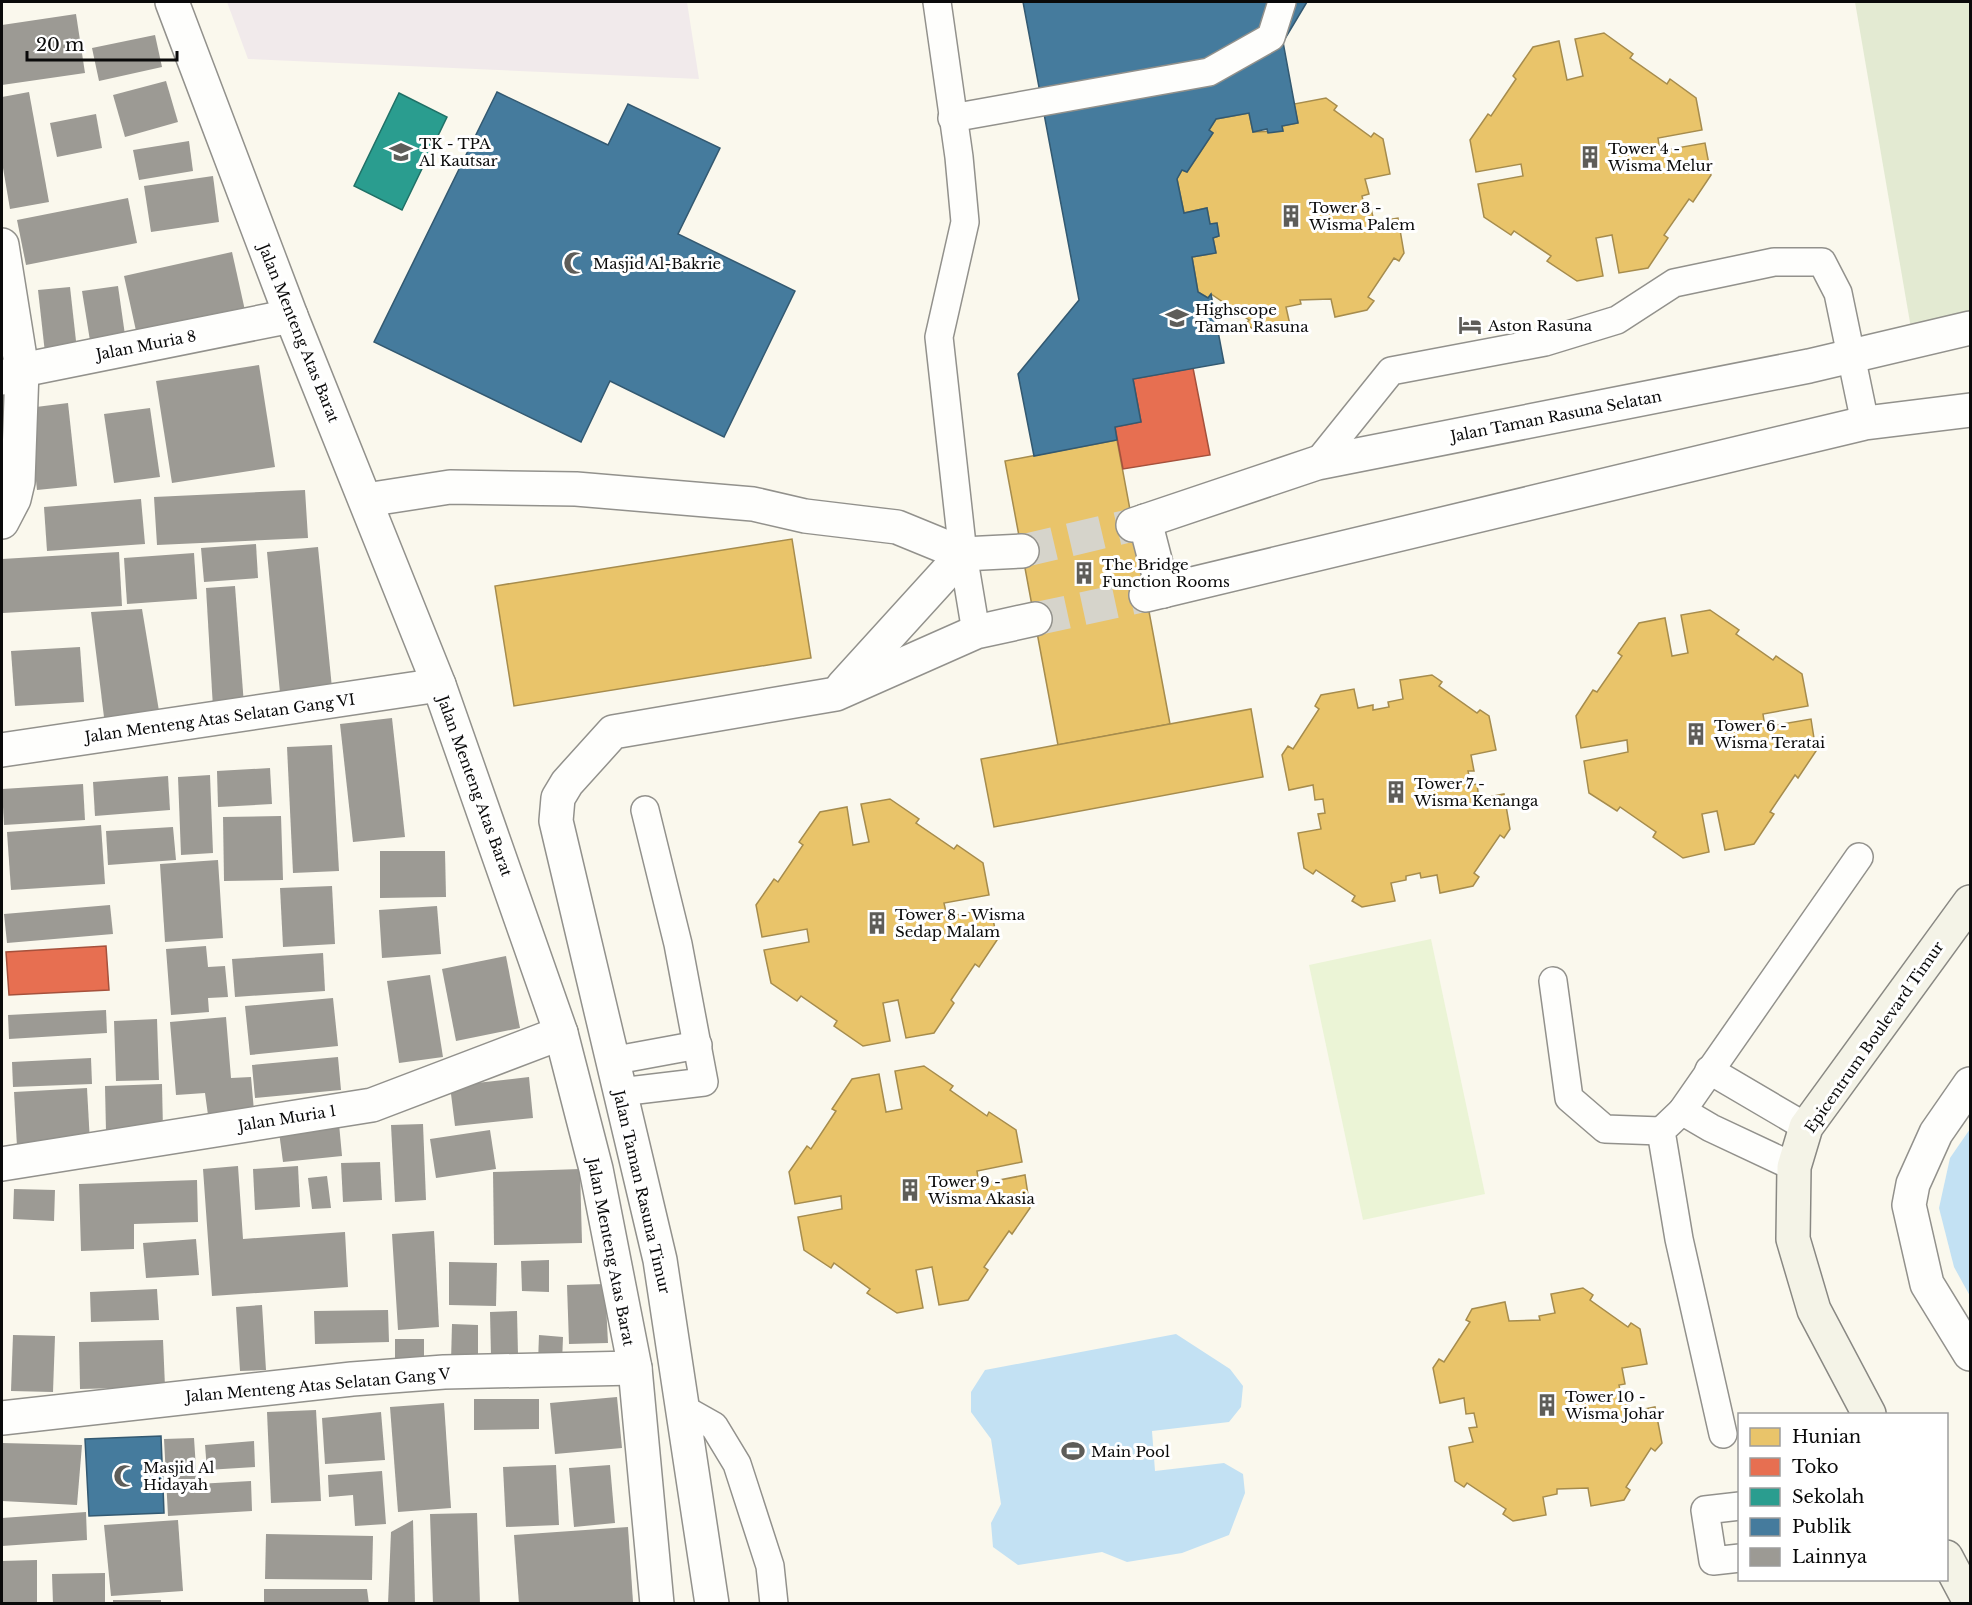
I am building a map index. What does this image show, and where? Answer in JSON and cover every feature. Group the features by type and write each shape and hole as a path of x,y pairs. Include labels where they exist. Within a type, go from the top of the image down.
{"main road":[{"name":"Epicentrum Boulevard Timur","path":"1868,1413 1815,1310 1796,1249 1793,1239 1794,1167 1806,1128 1971,902"},
{"path":"1948,1559 1971,1602"}],"street":[{"name":"Jalan Menteng Atas Barat","path":"172,2 291,316 439,685 561,1033 596,1169 634,1368 657,1604"},
{"path":"2,245 18,482 14,499 2,522"},
{"name":"Jalan Muria 8","path":"12,374 291,316"},
{"name":"Jalan Taman Rasuna Selatan","path":"1971,328 1852,354 1809,366 1317,463 1139,523 1154,593 1865,423 1971,410"},
{"path":"366,500 450,487 576,489 753,504 806,516 897,527 963,554 1022,551"},
{"path":"836,694 963,554"},
{"path":"836,694 976,632 1035,619"},
{"name":"Jalan Menteng Atas Selatan Gang VI","path":"2,750 439,685"},
{"name":"Jalan Taman Rasuna Timur","path":"712,1604 660,1260 556,821 558,798 567,783 613,732 836,694"},
{"name":"Jalan Muria 1","path":"2,1164 372,1105 561,1033"},
{"path":"1971,1084 1936,1133 1913,1184 1909,1205 1928,1284 1971,1354"},
{"name":"Jalan Menteng Atas Selatan Gang V","path":"2,1418 352,1379 444,1372 634,1368"}],"lane":[{"path":"937,2 965,222 939,337 963,554 976,632"},
{"path":"952,118 1209,72 1271,38 1282,2"},
{"path":"1317,463 1391,371 1545,342 1617,320 1674,283 1763,264 1822,262 1838,293 1865,423"},
{"path":"616,1076 704,1082 678,944 645,810"},
{"path":"1553,981 1569,1098 1605,1129 1661,1131 1682,1111 1859,857"},
{"path":"616,1076 698,1045"},
{"path":"1709,1070 1806,1128"},
{"path":"1682,1111 1711,1128 1794,1167"},
{"path":"1661,1131 1679,1239 1722,1434"},
{"path":"682,1408 714,1426 737,1464 770,1566 774,1604"},
{"path":"1738,1506 1705,1509 1713,1560 1738,1558"}],"shaded area":[{"path":"227,2 687,2 699,79 248,59"}],"green space":[{"path":"1855,2 1970,2 1970,328 1913,340"},
{"path":"1431,939 1485,1194 1363,1220 1309,965"}],"water":[{"path":"1970,1129 1970,1296 1954,1267 1939,1208 1950,1158"},
{"name":"Main Pool","path":"1176,1334 1230,1369 1243,1386 1241,1407 1229,1422 1152,1431 1155,1471 1224,1463 1243,1474 1245,1493 1229,1535 1182,1553 1127,1562 1102,1552 1018,1565 993,1547 991,1523 1001,1504 991,1439 971,1412 971,1392 985,1370"}],"building: Hunian":[{"name":"Tower 4 - Wisma Melur","path":"1604,33 1633,54 1630,58 1667,84 1670,79 1696,98 1702,130 1658,138 1660,151 1705,143 1711,175 1693,202 1689,199 1664,235 1668,238 1648,268 1619,273 1612,235 1596,238 1603,276 1577,281 1547,261 1551,256 1514,231 1511,235 1484,217 1478,184 1523,176 1521,164 1476,172 1470,140 1488,114 1491,116 1516,79 1513,76 1533,47 1559,41 1567,80 1583,76 1575,39"},
{"name":"Tower 3 - Wisma Palem","path":"1326,98 1337,106 1334,110 1371,137 1374,133 1383,139 1390,174 1365,179 1369,194 1362,196 1365,210 1371,208 1374,222 1398,218 1404,253 1399,261 1394,258 1368,297 1374,301 1367,310 1335,317 1331,299 1300,300 1301,304 1286,307 1290,325 1256,331 1246,324 1249,320 1211,294 1208,298 1198,292 1192,257 1216,253 1213,238 1219,236 1217,223 1210,224 1207,208 1184,213 1177,179 1182,170 1187,172 1213,133 1209,130 1216,119 1249,113 1253,132 1283,131 1282,126 1298,123 1294,104"},
{"name":"The Bridge Function Rooms","path":"1117,440 1170,724 1058,745 1005,461"},
{"path":"792,539 811,658 514,706 495,586"},
{"name":"Tower 6 - Wisma Teratai","path":"1710,610 1739,630 1736,634 1773,660 1776,656 1802,674 1808,706 1763,714 1765,727 1811,719 1816,751 1798,778 1795,775 1770,812 1774,814 1754,844 1725,850 1717,811 1702,814 1709,852 1683,858 1653,837 1656,832 1620,807 1617,811 1589,793 1584,761 1628,752 1627,740 1581,748 1576,716 1593,690 1597,692 1622,656 1618,653 1639,623 1665,618 1672,656 1688,653 1681,615"},
{"name":"Tower 7 - Wisma Kenanga","path":"1432,675 1442,682 1439,686 1477,713 1480,710 1489,716 1496,750 1471,755 1474,771 1468,771 1471,785 1477,784 1479,799 1504,794 1510,829 1504,838 1500,835 1474,873 1479,877 1473,886 1440,893 1437,875 1421,878 1420,873 1406,876 1406,880 1391,883 1395,901 1362,907 1352,901 1355,896 1316,870 1313,874 1304,868 1298,833 1321,829 1318,814 1325,813 1323,799 1315,800 1313,785 1289,790 1282,755 1288,746 1293,749 1319,709 1315,706 1321,695 1354,689 1358,708 1373,705 1373,710 1389,707 1388,702 1403,699 1400,680"},
{"path":"1251,709 1263,777 994,827 981,759"},
{"name":"Tower 8 - Wisma Sedap Malam","path":"890,799 919,819 916,823 954,849 957,845 983,863 989,895 944,903 947,917 991,908 997,940 979,967 975,964 951,1000 954,1003 934,1033 906,1038 898,1000 883,1003 890,1041 863,1046 834,1026 837,1021 801,996 797,1001 771,983 764,950 809,942 807,929 762,937 756,905 774,879 778,882 803,845 799,842 820,812 847,807 853,845 869,842 861,804"},
{"name":"Tower 9 - Wisma Akasia","path":"924,1066 953,1086 950,1090 987,1116 989,1112 1016,1130 1022,1162 977,1171 979,1184 1025,1175 1030,1208 1012,1234 1009,1231 984,1267 988,1270 968,1300 939,1305 932,1267 916,1270 923,1308 897,1313 867,1293 870,1289 834,1263 831,1268 804,1250 798,1217 842,1209 841,1196 795,1204 789,1172 807,1146 811,1149 836,1111 832,1109 852,1079 879,1074 886,1112 902,1109 895,1071"},
{"name":"Tower 10 - Wisma Johar","path":"1583,1288 1593,1295 1590,1300 1628,1327 1631,1323 1640,1329 1647,1364 1622,1368 1625,1384 1619,1385 1622,1399 1628,1398 1630,1412 1655,1407 1662,1443 1655,1451 1651,1448 1626,1487 1630,1490 1624,1500 1591,1506 1588,1488 1557,1489 1557,1494 1543,1497 1546,1515 1513,1521 1503,1514 1506,1509 1467,1483 1464,1487 1455,1481 1449,1447 1473,1442 1469,1428 1477,1427 1474,1413 1466,1414 1464,1398 1440,1403 1433,1368 1439,1359 1444,1362 1470,1322 1466,1320 1472,1309 1505,1302 1509,1321 1540,1320 1539,1316 1555,1313 1551,1294"}],"building: Toko":[{"path":"1193,368 1210,455 1123,469 1115,427 1141,422 1133,379"},
{"path":"106,946 109,990 9,995 6,952"}],"building: Sekolah":[{"name":"TK - TPA Al Kautsar","path":"399,93 447,117 402,210 354,186"}],"building: Publik":[{"path":"1023,2 1307,2 1283,42 1298,123 1282,126 1283,131 1268,133 1267,129 1253,132 1249,113 1216,119 1209,130 1213,133 1187,172 1182,170 1177,179 1184,213 1207,208 1210,224 1217,223 1219,236 1213,238 1216,253 1192,257 1198,292 1208,298 1211,294 1224,363 1133,379 1141,422 1115,427 1117,440 1034,456 1018,374 1079,300"},
{"name":"Masjid Al-Bakrie","path":"497,92 608,145 628,104 720,148 678,234 795,291 724,437 610,381 581,442 374,342"},
{"name":"Masjid Al Hidayah","path":"161,1436 164,1513 89,1516 85,1439"}],"building: Lainnya":[{"path":"76,14 85,73 2,85 2,25"},
{"path":"155,35 162,67 99,81 92,48"},
{"path":"166,81 178,122 125,137 113,95"},
{"path":"29,92 49,202 10,209 2,162 2,97"},
{"path":"96,114 102,148 57,157 50,123"},
{"path":"189,141 193,171 139,180 133,150"},
{"path":"213,176 219,222 151,232 144,186"},
{"path":"128,198 137,243 26,265 17,220"},
{"path":"232,252 246,315 138,340 124,276"},
{"path":"118,286 126,342 91,347 82,291"},
{"path":"70,287 77,350 45,353 38,290"},
{"path":"259,365 275,467 172,483 156,381"},
{"path":"68,403 77,486 37,490 28,408"},
{"path":"150,408 160,477 114,483 104,414"},
{"path":"305,490 308,538 157,545 154,497"},
{"path":"141,499 145,544 47,551 44,507"},
{"path":"256,544 258,578 204,582 201,548"},
{"path":"318,547 332,688 280,693 267,552"},
{"path":"119,552 122,606 3,613 2,559"},
{"path":"194,553 197,599 127,604 124,558"},
{"path":"235,586 244,705 213,708 206,588"},
{"path":"142,609 160,717 105,725 91,612"},
{"path":"80,647 84,702 15,706 11,651"},
{"path":"392,718 405,837 353,842 340,724"},
{"path":"332,745 339,871 293,873 287,747"},
{"path":"270,768 272,804 218,807 217,771"},
{"path":"210,775 213,853 181,855 178,777"},
{"path":"168,776 170,810 95,816 93,782"},
{"path":"83,784 85,820 4,825 2,789"},
{"path":"281,816 283,880 224,881 223,817"},
{"path":"101,825 105,884 11,890 7,832"},
{"path":"173,827 176,860 108,865 106,831"},
{"path":"380,851 445,851 446,897 380,898"},
{"path":"218,860 223,938 165,942 160,864"},
{"path":"332,886 335,944 283,947 280,888"},
{"path":"110,905 113,934 7,943 4,914"},
{"path":"437,906 441,954 382,958 379,910"},
{"path":"206,946 208,967 225,966 228,997 208,998 209,1012 171,1015 166,949"},
{"path":"323,953 325,991 235,997 232,959"},
{"path":"506,956 520,1028 456,1041 442,969"},
{"path":"430,975 443,1057 399,1063 387,981"},
{"path":"333,998 338,1046 250,1055 245,1006"},
{"path":"106,1010 107,1033 9,1039 8,1015"},
{"path":"226,1017 231,1078 251,1077 254,1111 208,1115 205,1093 176,1095 170,1022"},
{"path":"157,1019 159,1080 116,1081 114,1021"},
{"path":"338,1057 341,1090 255,1098 252,1065"},
{"path":"91,1058 92,1084 13,1087 12,1062"},
{"path":"529,1077 533,1118 455,1126 450,1086"},
{"path":"162,1084 163,1131 106,1132 105,1086"},
{"path":"87,1088 90,1143 17,1147 14,1092"},
{"path":"339,1124 342,1156 283,1162 279,1132"},
{"path":"423,1124 426,1200 395,1202 391,1125"},
{"path":"490,1130 496,1169 436,1178 430,1139"},
{"path":"380,1162 382,1200 343,1202 341,1163"},
{"path":"238,1166 243,1239 345,1232 348,1287 212,1296 203,1169"},
{"path":"298,1166 300,1207 255,1210 253,1169"},
{"path":"580,1169 582,1243 494,1245 493,1172"},
{"path":"327,1176 331,1208 312,1209 308,1178"},
{"path":"197,1180 198,1222 134,1224 134,1249 81,1251 79,1184"},
{"path":"14,1189 55,1190 54,1221 13,1219"},
{"path":"434,1231 439,1327 398,1330 392,1234"},
{"path":"196,1239 199,1275 146,1278 143,1243"},
{"path":"549,1260 549,1292 522,1291 521,1261"},
{"path":"449,1262 497,1263 496,1306 449,1305"},
{"path":"605,1284 608,1343 569,1344 567,1285"},
{"path":"157,1289 159,1320 91,1322 90,1292"},
{"path":"262,1305 266,1370 240,1371 236,1307"},
{"path":"388,1310 389,1342 315,1344 314,1311"},
{"path":"517,1311 518,1355 491,1356 490,1312"},
{"path":"452,1324 478,1325 478,1363 451,1362"},
{"path":"13,1335 55,1336 53,1392 11,1391"},
{"path":"539,1335 563,1337 562,1363 538,1362"},
{"path":"395,1339 424,1339 424,1367 395,1368"},
{"path":"163,1340 165,1387 80,1389 79,1342"},
{"path":"617,1397 622,1448 555,1454 550,1403"},
{"path":"474,1399 539,1399 539,1429 474,1430"},
{"path":"444,1403 451,1508 398,1512 390,1407"},
{"path":"316,1410 321,1501 271,1503 267,1412"},
{"path":"381,1412 385,1460 325,1464 322,1418"},
{"path":"194,1438 197,1484 251,1481 252,1511 168,1516 164,1439"},
{"path":"254,1441 255,1467 207,1470 205,1445"},
{"path":"2,1443 82,1445 77,1505 2,1501"},
{"path":"556,1465 559,1525 506,1527 503,1467"},
{"path":"610,1465 615,1523 574,1527 569,1468"},
{"path":"382,1471 386,1524 355,1526 353,1495 329,1497 328,1475"},
{"path":"86,1512 87,1540 2,1546 2,1518"},
{"path":"477,1513 480,1604 433,1604 430,1514"},
{"path":"178,1520 183,1591 111,1596 104,1525"},
{"path":"413,1520 415,1604 388,1604 391,1532"},
{"path":"628,1527 633,1602 519,1604 514,1535"},
{"path":"266,1534 373,1536 372,1580 265,1579"},
{"path":"37,1560 37,1604 2,1604 2,1561"},
{"path":"105,1573 105,1604 53,1604 52,1574"},
{"path":"264,1589 367,1589 369,1604 264,1604"},
{"path":"113,1600 161,1600 161,1604 113,1604"}],"tunnel":[{"path":"1022,551 1133,525"},
{"path":"1035,619 1146,595"}],"place":[{"name":"TK - TPA Al Kautsar","path":"401,152"},
{"name":"Tower 4 - Wisma Melur","path":"1590,157"},
{"name":"Tower 3 - Wisma Palem","path":"1291,216"},
{"name":"Masjid Al-Bakrie","path":"575,263"},
{"name":"Highscope Taman Rasuna","path":"1177,318"},
{"name":"Aston Rasuna","path":"1470,325"},
{"name":"The Bridge Function Rooms","path":"1084,573"},
{"name":"Tower 6 - Wisma Teratai","path":"1696,734"},
{"name":"Tower 7 - Wisma Kenanga","path":"1396,792"},
{"name":"Tower 8 - Wisma Sedap Malam","path":"877,923"},
{"name":"Tower 9 - Wisma Akasia","path":"910,1190"},
{"name":"Tower 10 - Wisma Johar","path":"1547,1405"},
{"name":"Main Pool","path":"1073,1451"},
{"name":"Masjid Al Hidayah","path":"125,1476"}]}
